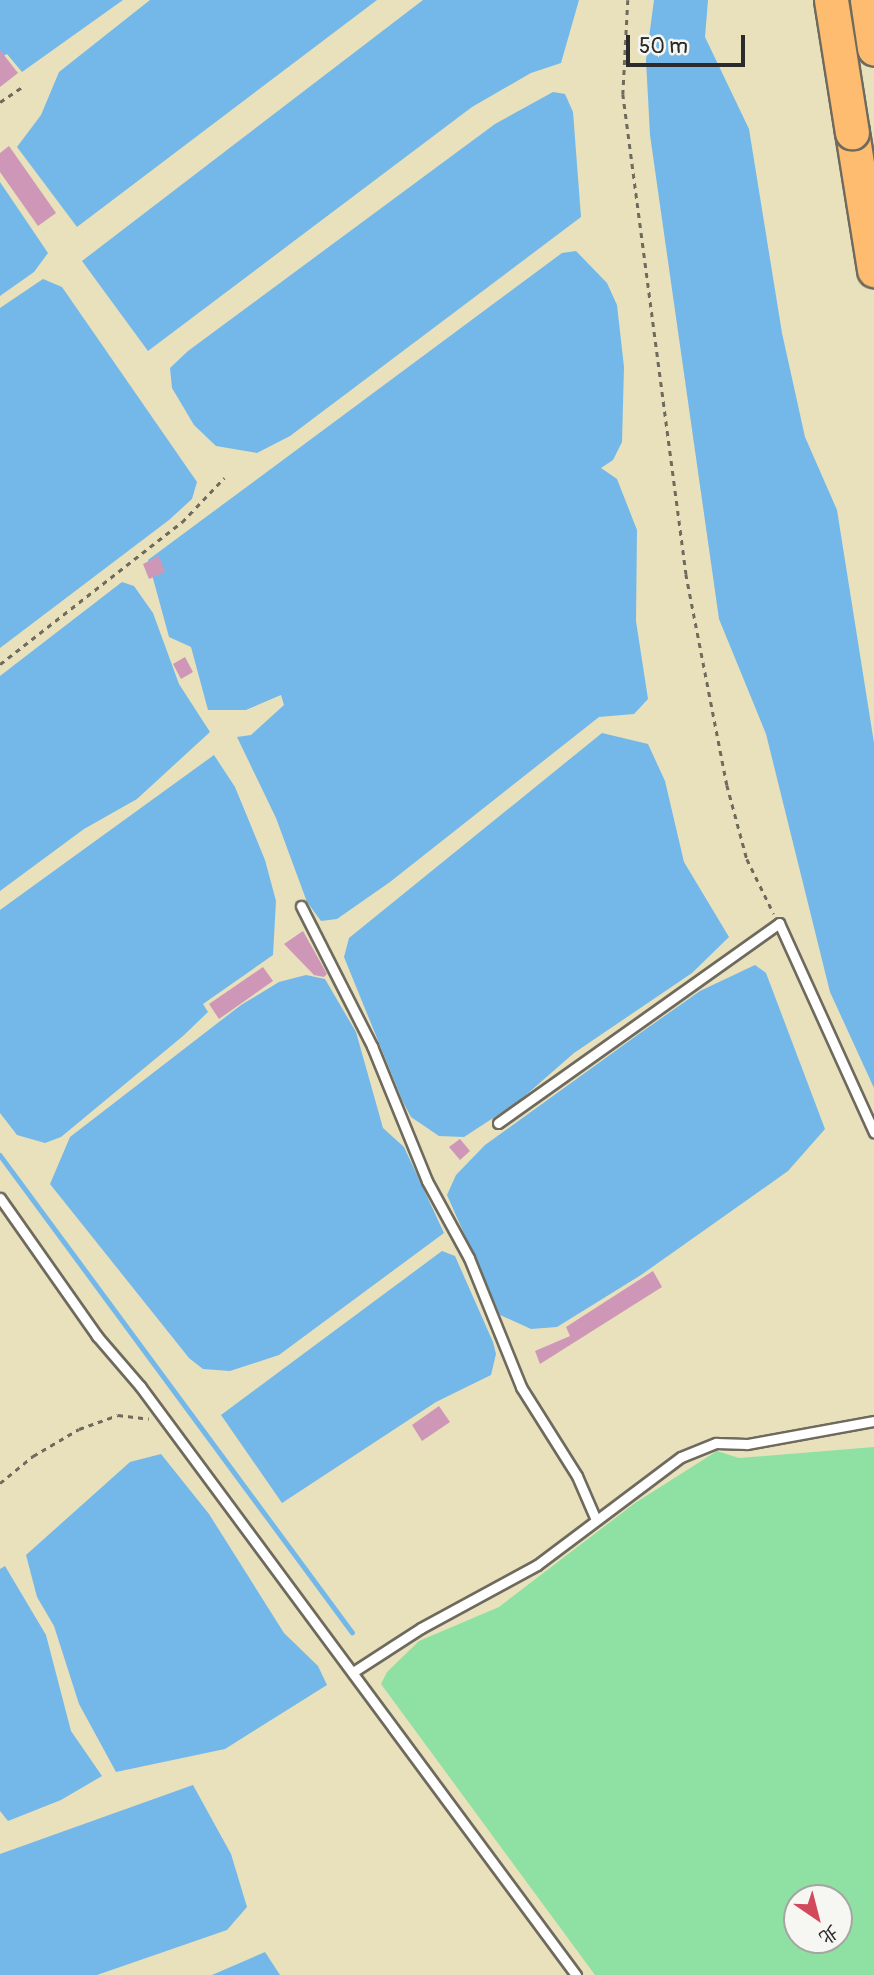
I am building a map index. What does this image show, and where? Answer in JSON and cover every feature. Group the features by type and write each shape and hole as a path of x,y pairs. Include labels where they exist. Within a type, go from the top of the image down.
{"highway":[{"path":"825,0 874,42"},
{"path":"831,0 874,270"},
{"path":"867,0 874,48"}],"lane":[{"path":"302,906 356,1011 427,1181 469,1258 521,1387 577,1476 596,1520"},
{"path":"498,1123 779,923 874,1132"},
{"path":"0,1198 97,1336 353,1672 576,1975"},
{"path":"353,1672 421,1628 537,1565 681,1457 716,1443 747,1444 874,1421"}],"path":[{"path":"628,0 622,94 686,574 727,785 747,859 779,923"},
{"path":"0,102 22,87"},
{"path":"0,664 182,522 224,478"},
{"path":"0,1483 33,1455 79,1429 118,1415 168,1426"}],"green space":[{"path":"874,1447 874,1975 595,1975 381,1684 387,1672 419,1641 499,1607 635,1503 717,1451 739,1458"}],"water":[{"path":"0,0 123,0 22,72 7,54 0,58"},
{"path":"150,0 377,0 77,227 17,147 41,115 59,72"},
{"path":"423,0 579,0 561,63 531,73 472,107 148,351 82,261"},
{"path":"654,0 708,0 705,37 749,129 782,333 805,437 837,510 874,743 874,1088 830,992 766,734 719,619 650,135 646,60"},
{"path":"553,92 565,94 573,112 581,217 290,436 257,453 216,446 194,425 172,388 170,368 188,351 495,124"},
{"path":"0,182 48,253 34,272 0,296"},
{"path":"576,251 607,283 617,305 624,367 622,442 613,460 601,468 617,479 637,530 636,621 648,699 634,714 599,717 390,882 337,919 321,921 307,902 276,818 237,737 251,735 284,705 281,695 246,710 208,710 191,647 169,637 148,560 562,253"},
{"path":"43,279 62,287 197,482 192,499 169,520 0,648 0,308"},
{"path":"122,582 134,586 153,613 179,684 210,732 137,799 84,829 0,891 0,676"},
{"path":"602,733 648,744 665,781 684,862 729,937 692,973 574,1053 519,1101 464,1137 439,1136 411,1117 403,1102 344,957 349,938"},
{"path":"214,755 235,787 265,860 276,901 273,955 203,1004 208,1012 183,1036 61,1137 45,1143 17,1135 0,1113 0,910"},
{"path":"755,965 766,973 825,1129 788,1171 641,1275 557,1327 531,1329 500,1315 447,1195 456,1175 485,1145 700,991"},
{"path":"306,975 325,979 356,1032 383,1128 404,1147 444,1233 279,1355 230,1371 203,1369 189,1358 50,1184 70,1137 241,1005 279,982"},
{"path":"442,1251 455,1256 493,1342 496,1354 491,1375 436,1402 282,1503 221,1415"},
{"path":"161,1454 209,1514 284,1633 318,1666 327,1685 225,1749 116,1772 79,1704 54,1626 37,1597 26,1555 130,1462"},
{"path":"5,1566 46,1635 71,1731 102,1776 61,1800 8,1821 0,1811 0,1569"},
{"path":"193,1785 231,1854 247,1907 227,1930 97,1975 0,1975 0,1854"},
{"path":"265,1952 280,1975 212,1975"}],"building":[{"path":"0,50 18,73 0,87"},
{"path":"9,146 56,213 38,226 0,172 0,153"},
{"path":"159,556 165,572 149,579 143,564"},
{"path":"185,657 193,672 181,679 173,664"},
{"path":"303,931 327,974 324,977 314,975 284,944"},
{"path":"263,967 273,981 219,1019 209,1004"},
{"path":"460,1139 470,1151 460,1160 449,1147"},
{"path":"653,1271 662,1287 540,1364 535,1351 570,1336 566,1327"},
{"path":"439,1406 450,1422 422,1441 412,1425"}],"waterway":[{"path":"0,1155 352,1632"}]}
